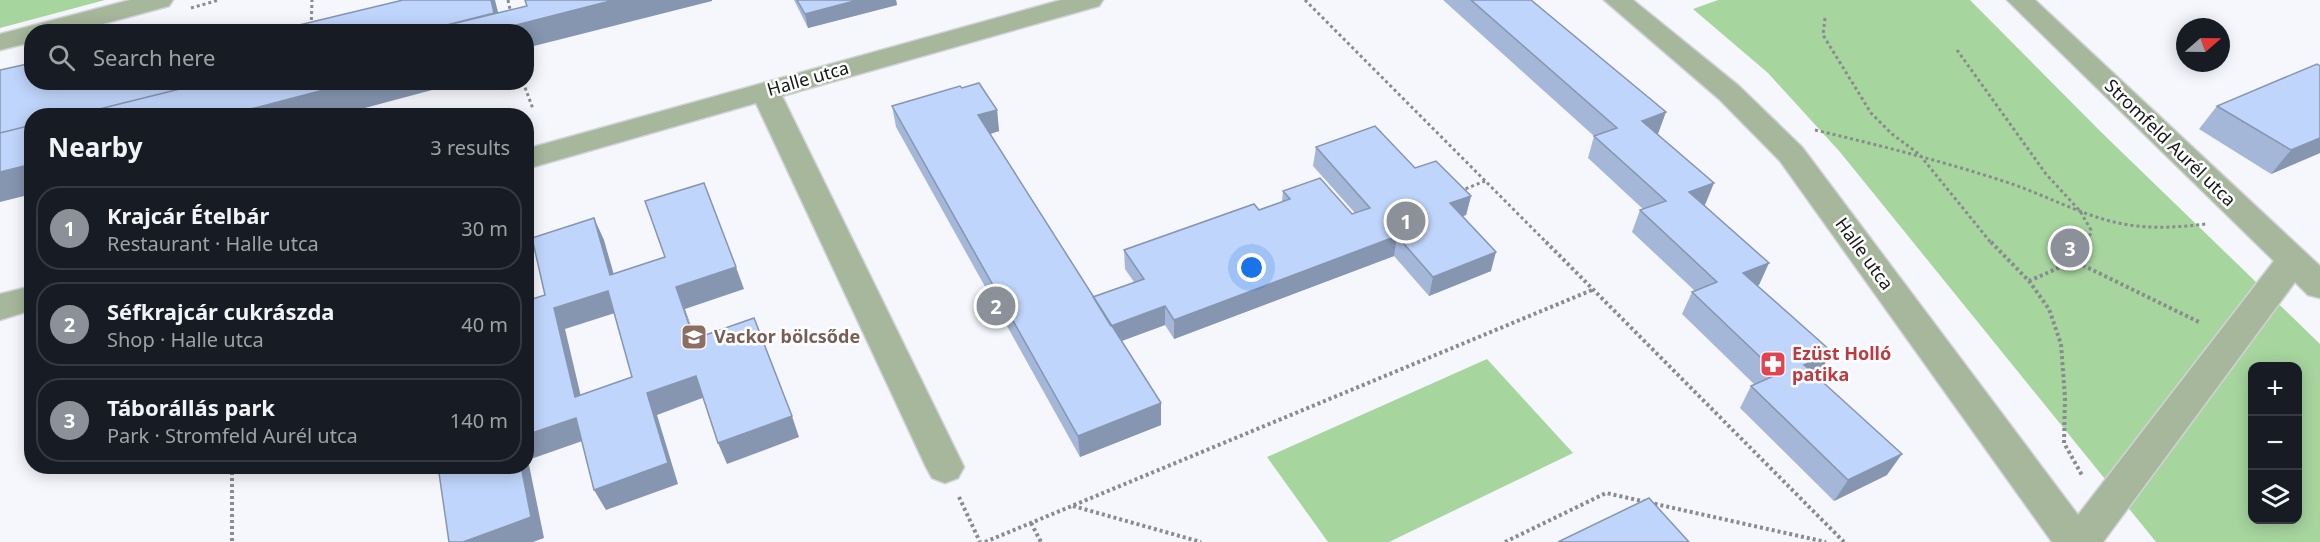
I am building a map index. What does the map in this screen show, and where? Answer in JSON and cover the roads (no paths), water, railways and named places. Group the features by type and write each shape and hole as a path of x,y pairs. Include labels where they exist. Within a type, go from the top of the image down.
{"street":[{"path":"70,24 160,0"},
{"name":"Halle utca","path":"534,157 1090,0"},
{"name":"Halle utca","path":"1617,0 1719,82 1759,119 1791,154 2075,542"},
{"name":"Stromfeld Aurél utca","path":"2020,0 2320,286"},
{"path":"0,42 24,36"},
{"path":"765,91 945,467"},
{"path":"2080,542 2293,260"},
{"path":"0,307 24,300"}],"place":[{"name":"Krajcár Ételbár","path":"1406,221"},
{"name":"Táborállás park","path":"2070,248"},
{"name":"Séfkrajcár cukrászda","path":"996,306"},
{"name":"Vackor bölcsőde","path":"694,337"},
{"name":"Ezüst Holló patika","path":"1773,364"}]}
